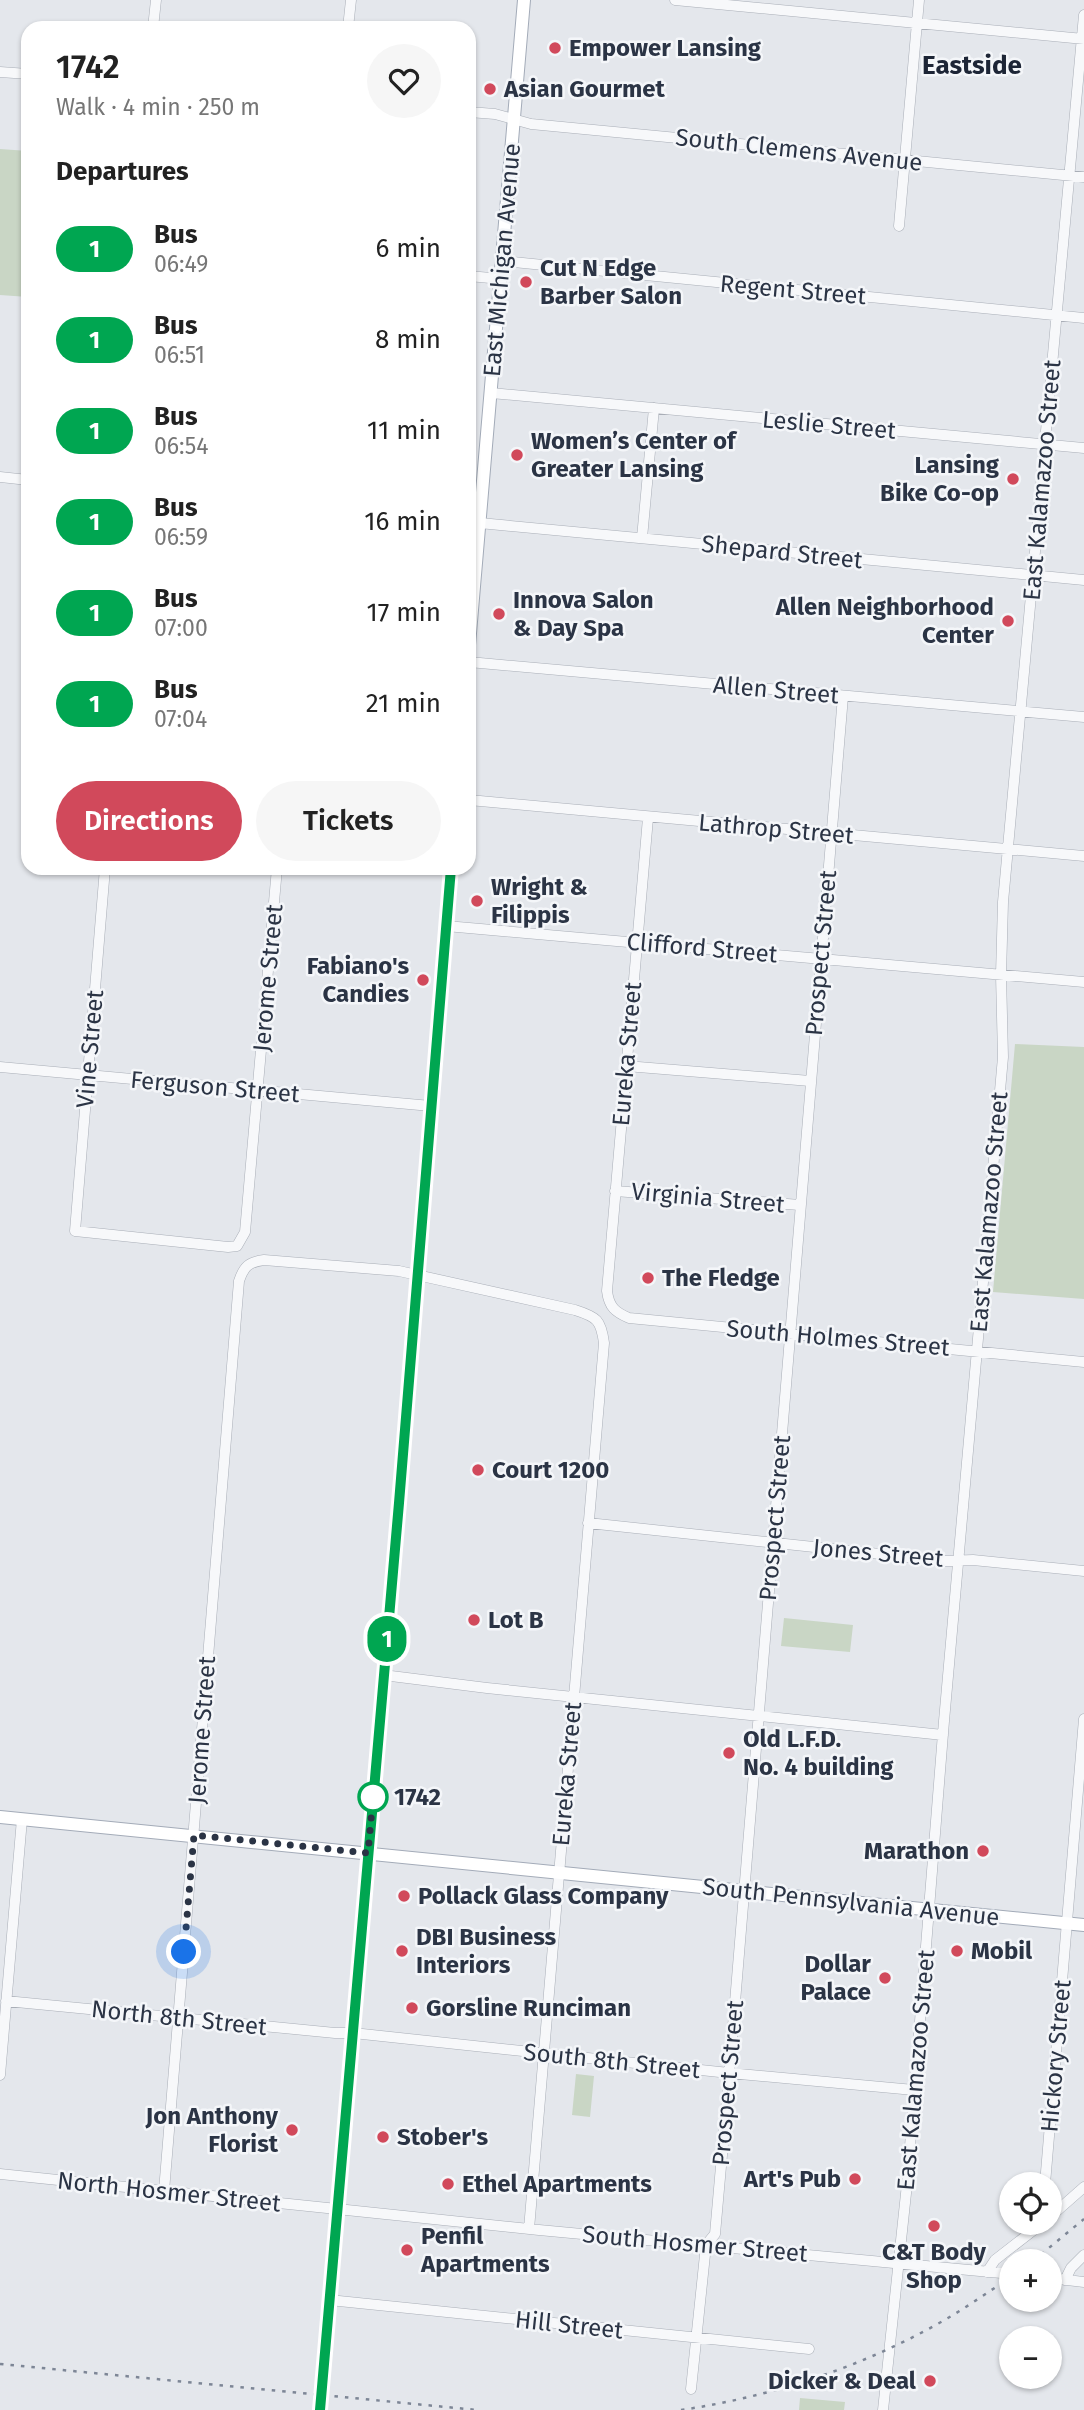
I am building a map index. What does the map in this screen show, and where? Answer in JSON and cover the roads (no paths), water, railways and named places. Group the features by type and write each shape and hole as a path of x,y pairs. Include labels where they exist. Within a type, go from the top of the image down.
{"main road":[{"name":"East Michigan Avenue","path":"476,508 491,393 524,0"},
{"path":"320,2410 450,875"},
{"name":"South Pennsylvania Avenue","path":"0,1817 1084,1925"}],"street":[{"path":"154,21 156,0"},
{"path":"349,21 351,0"},
{"path":"675,0 1083,38"},
{"path":"899,226 919,0"},
{"name":"East Kalamazoo Street","path":"883,2410 930,1910 1003,1057 1001,937 1007,849 1084,15"},
{"path":"0,72 21,74"},
{"name":"South Clemens Avenue","path":"476,113 514,118 531,124 1084,177"},
{"name":"Regent Street","path":"502,261 1084,318"},
{"path":"476,277 501,279"},
{"name":"Leslie Street","path":"491,393 1084,448"},
{"path":"642,538 654,408"},
{"path":"0,477 21,479"},
{"name":"Shepard Street","path":"476,523 1084,580"},
{"name":"Allen Street","path":"476,663 1084,717"},
{"name":"Prospect Street","path":"691,2389 706,2245 715,2234 843,696"},
{"name":"Lathrop Street","path":"476,801 1084,856"},
{"name":"Eureka Street","path":"607,1291 648,818"},
{"name":"Vine Street","path":"103,875 75,1231 230,1247"},
{"name":"Jerome Street","path":"230,1247 237,1245 246,1232 276,875"},
{"name":"Clifford Street","path":"446,926 1084,982"},
{"path":"626,1066 810,1081"},
{"name":"Ferguson Street","path":"0,1067 431,1106"},
{"name":"Virginia Street","path":"615,1191 800,1205"},
{"name":"Jerome Street","path":"164,2191 239,1282 243,1269 251,1262 264,1260 418,1274"},
{"name":"Eureka Street","path":"418,1274 592,1315 602,1327 604,1343 530,2229"},
{"name":"South Holmes Street","path":"607,1291 612,1308 629,1318 1084,1362"},
{"name":"Jones Street","path":"588,1523 1084,1571"},
{"path":"383,1675 943,1735"},
{"name":"Hickory Street","path":"1046,2172 1084,1719"},
{"path":"0,2075 22,1819"},
{"name":"North 8th Street","path":"6,2001 352,2033"},
{"name":"South 8th Street","path":"352,2033 914,2090"},
{"name":"North Hosmer Street","path":"0,2174 337,2209"},
{"path":"1062,2206 1084,2187"},
{"name":"South Hosmer Street","path":"337,2209 999,2273"},
{"path":"987,2272 995,2260 1027,2235"},
{"path":"1065,2280 1071,2268 1084,2255"},
{"path":"1062,2280 1084,2281"},
{"name":"Hill Street","path":"330,2300 809,2349"}],"railway":[{"path":"1048,2249 1084,2219"},
{"path":"681,2410 787,2387 856,2363 922,2333 999,2285"},
{"path":"0,2364 477,2410"}],"place":[{"name":"Empower Lansing","path":"555,48"},
{"name":"Asian Gourmet","path":"490,89"},
{"name":"Cut N Edge Barber Salon","path":"526,282"},
{"name":"Women’s Center of Greater Lansing","path":"517,455"},
{"name":"Lansing Bike Co-op","path":"1013,479"},
{"name":"Innova Salon & Day Spa","path":"499,614"},
{"name":"Allen Neighborhood Center","path":"1008,621"},
{"name":"Wright & Filippis","path":"477,901"},
{"name":"Fabiano's Candies","path":"423,980"},
{"name":"The Fledge","path":"648,1278"},
{"name":"Court 1200","path":"478,1470"},
{"name":"Lot B","path":"474,1620"},
{"name":"Old L.F.D. No. 4 building","path":"729,1753"},
{"name":"1742","path":"373,1797"},
{"name":"Marathon","path":"983,1851"},
{"name":"Pollack Glass Company","path":"404,1896"},
{"name":"DBI Business Interiors","path":"402,1951"},
{"name":"Mobil","path":"957,1951"},
{"name":"Dollar Palace","path":"885,1978"},
{"name":"Gorsline Runciman","path":"412,2008"},
{"name":"Jon Anthony Florist","path":"292,2130"},
{"name":"Stober's","path":"383,2137"},
{"name":"Art's Pub","path":"855,2179"},
{"name":"Ethel Apartments","path":"448,2184"},
{"name":"C&T Body Shop","path":"934,2226"},
{"name":"Penfil Apartments","path":"407,2250"},
{"name":"Dicker & Deal","path":"930,2381"}],"district":[{"name":"Eastside","path":"972,65"}]}
